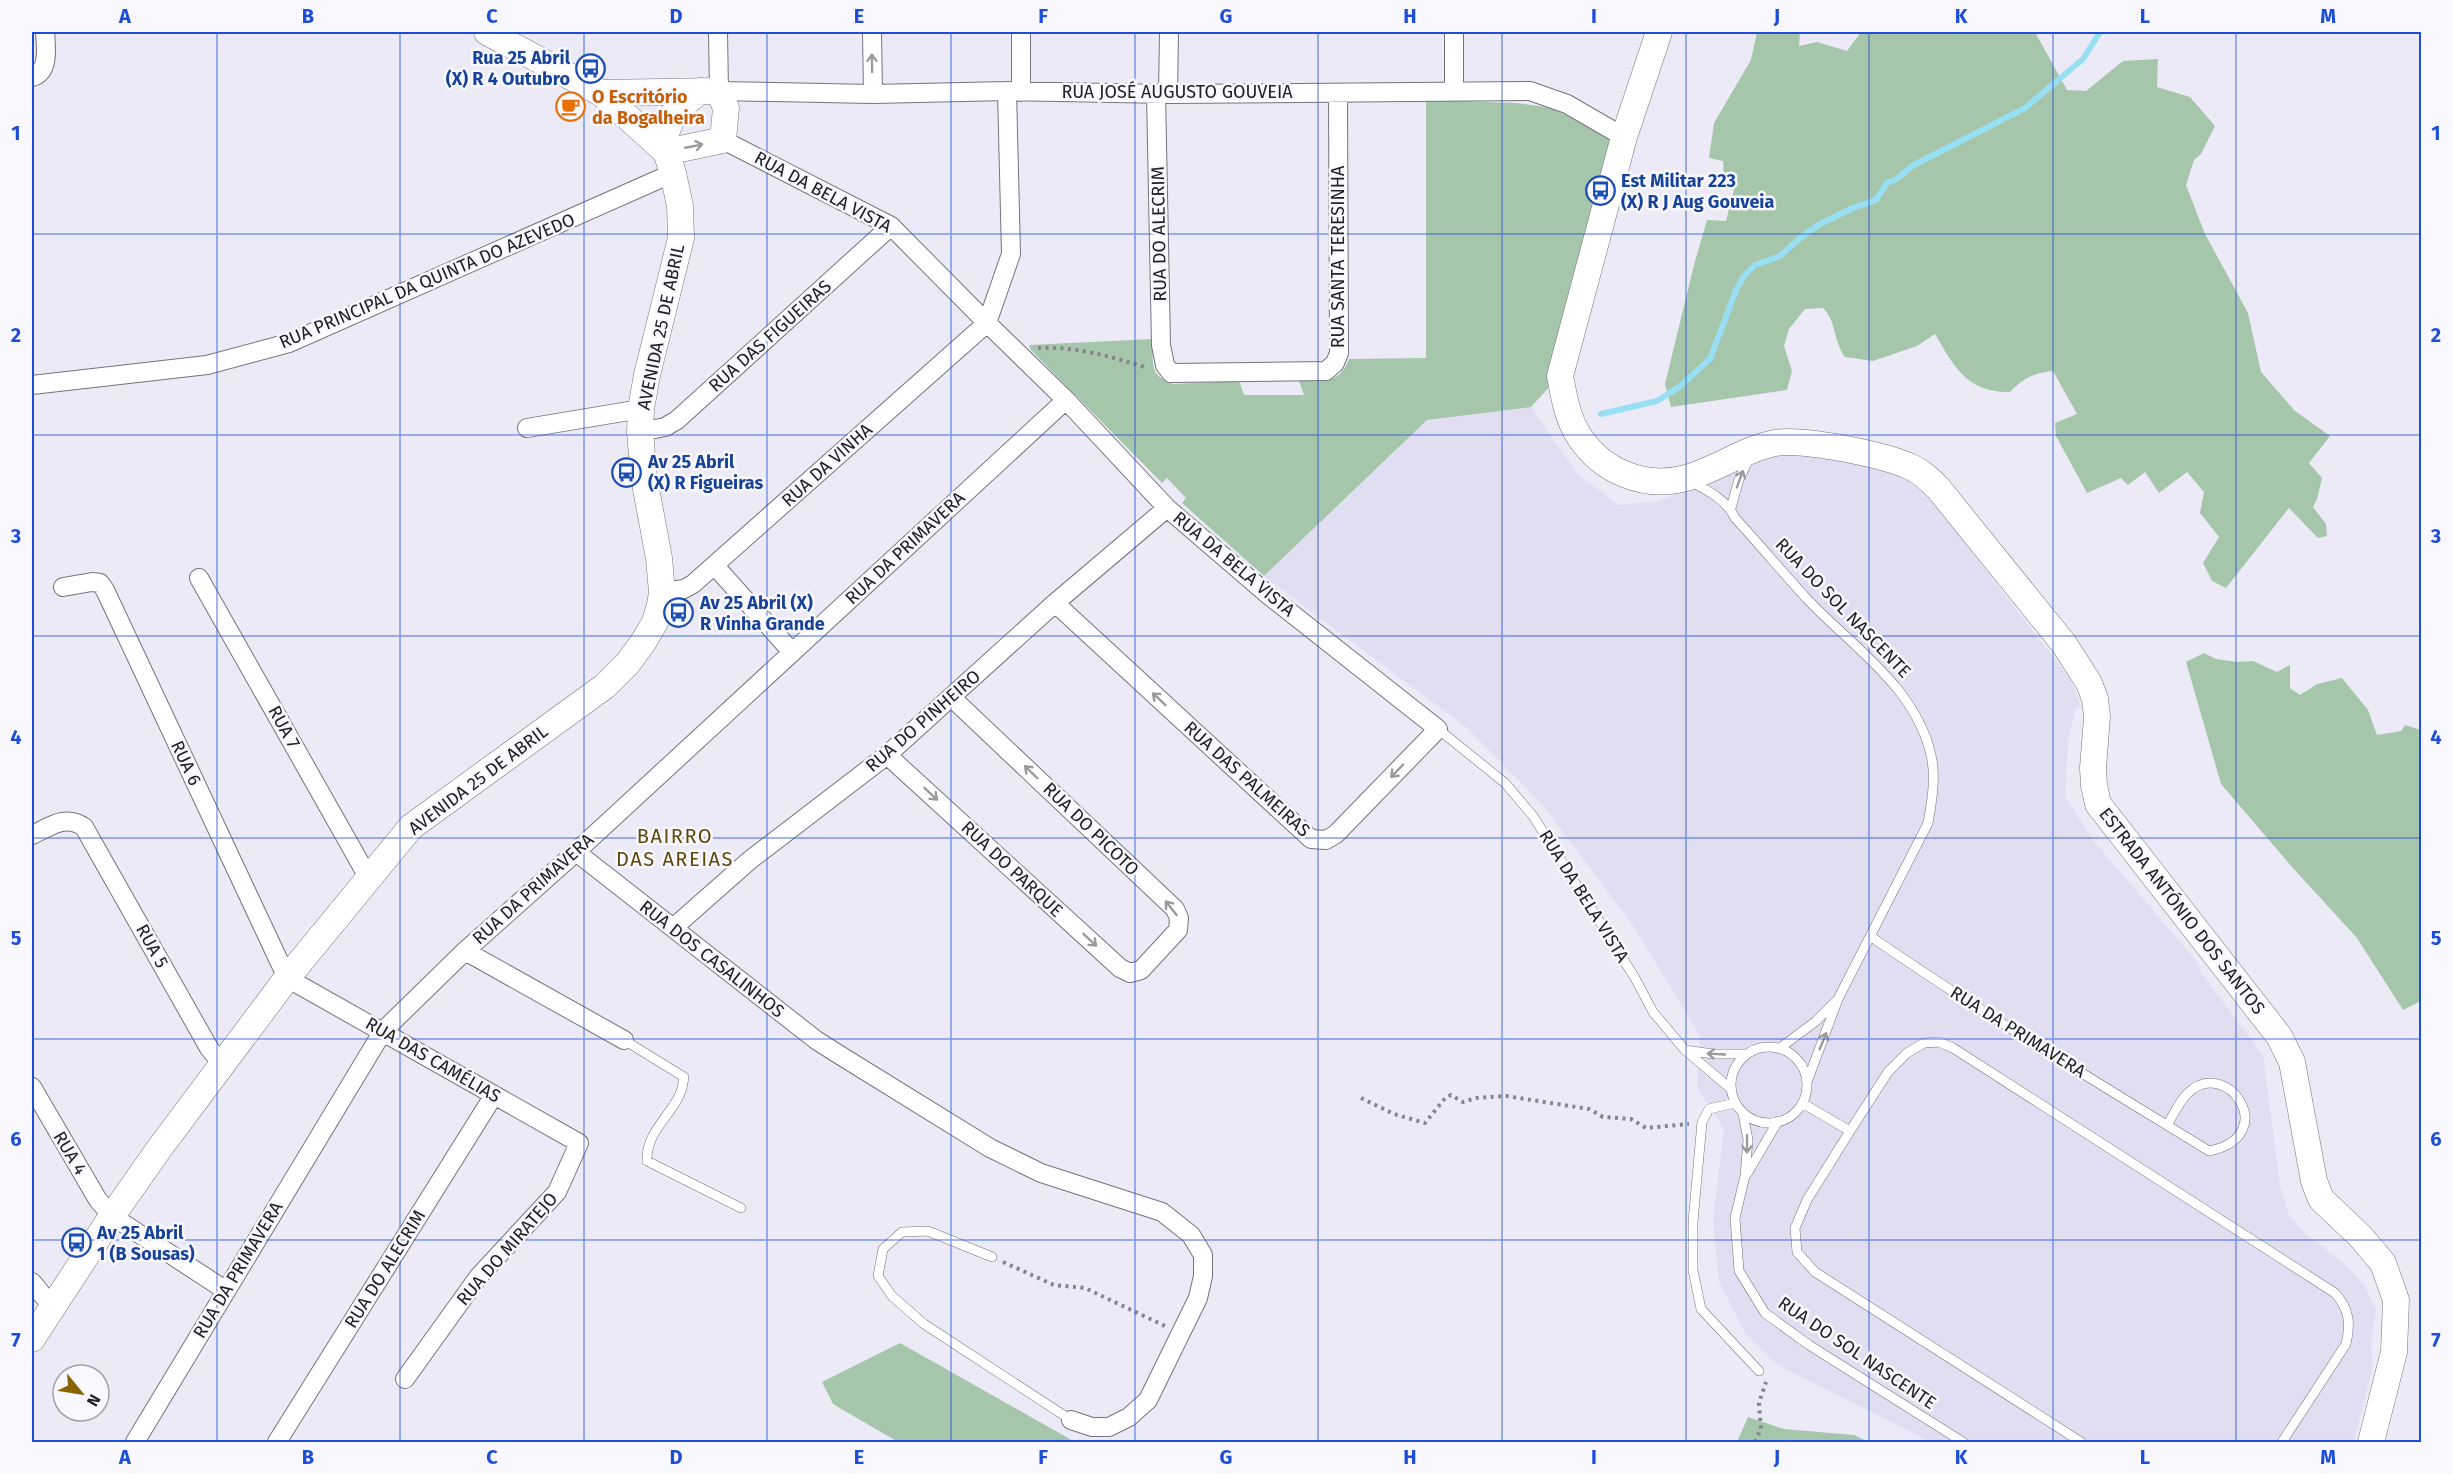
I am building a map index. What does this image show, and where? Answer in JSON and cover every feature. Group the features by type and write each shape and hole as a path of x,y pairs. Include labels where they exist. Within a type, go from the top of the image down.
{"street":[{"path":"32,77 37,76 43,69 46,57 45,32"},
{"path":"486,32 523,40 601,93 669,163"},
{"path":"710,91 718,32"},
{"path":"872,32 873,94"},
{"path":"987,323 1011,254 1014,92 1021,32"},
{"name":"RUA DO ALECRIM","path":"1168,369 1161,345 1162,94 1169,32"},
{"path":"1454,32 1454,92"},
{"name":"ESTRADA ANTÓNIO DOS SANTOS","path":"1659,32 1624,137 1560,376 1571,420 1579,436 1599,459 1624,475 1653,483 1686,478 1774,443 1794,442 1868,454 1911,467 1926,476 2064,644 2089,683 2095,699 2097,717 2093,768 2098,804 2279,1036 2292,1062 2314,1181 2321,1198 2361,1237 2383,1263 2397,1300 2394,1352 2371,1443"},
{"path":"601,93 710,91 726,108 723,140 669,163"},
{"path":"669,163 666,133 675,111 710,91"},
{"name":"RUA JOSÉ AUGUSTO GOUVEIA","path":"710,91 873,94 1530,91 1568,104 1624,137"},
{"name":"RUA SANTA TERESINHA","path":"1168,369 1326,371 1335,363 1339,353 1338,93"},
{"name":"RUA DA BELA VISTA","path":"723,140 891,225 1066,400 1167,508 1268,594 1438,729"},
{"name":"RUA PRINCIPAL DA QUINTA DO AZEVEDO","path":"32,385 207,365 289,343 669,163"},
{"name":"AVENIDA 25 DE ABRIL","path":"32,1339 112,1216 222,1064 368,877 420,820 605,686 627,663 655,622 662,592 659,558 644,478 641,421 647,375 681,238 680,206 669,163"},
{"name":"RUA DAS FIGUEIRAS","path":"527,428 641,421 665,427 677,420 891,225"},
{"name":"RUA DA VINHA","path":"662,592 684,589 715,566 987,323"},
{"name":"RUA DA PRIMAVERA","path":"135,1443 383,1031 465,951 576,852 1066,400"},
{"name":"RUA DO PINHEIRO","path":"673,928 750,860 887,755 1054,603 1167,508"},
{"path":"715,566 792,651"},
{"name":"RUA 7","path":"199,578 368,877"},
{"name":"RUA 6","path":"63,587 92,582 100,583 105,590 287,978"},
{"name":"RUA DAS PALMEIRAS","path":"1054,603 1311,839 1326,840 1336,834 1438,729"},
{"name":"RUA DO PICOTO","path":"951,697 1175,909 1179,918 1178,930 1141,970"},
{"name":"RUA DO PARQUE","path":"887,755 1119,968 1130,972 1141,970"},
{"name":"RUA 5","path":"32,835 65,820 75,821 84,826 209,1048 222,1064"},
{"name":"RUA DOS CASALINHOS","path":"576,852 816,1040 990,1148 1041,1173 1162,1212 1191,1235 1203,1255 1203,1276 1198,1298 1148,1400 1130,1418 1109,1427 1092,1427 1071,1420"},
{"path":"465,951 624,1040"},
{"name":"RUA DAS CAMÉLIAS","path":"287,978 579,1143"},
{"name":"RUA 4","path":"32,1087 98,1200 112,1216 225,1290"},
{"name":"RUA DO ALECRIM","path":"277,1443 494,1095"},
{"name":"RUA DO MIRATEJO","path":"405,1380 479,1276 556,1192 579,1143"},
{"path":"32,1282 53,1308"}],"lane":[{"path":"1731,508 1739,479 1752,452"},
{"name":"RUA DO SOL NASCENTE","path":"1686,478 1709,491 1731,508 1735,518 1808,599 1898,687 1920,721 1931,756 1934,791 1928,823 1838,999"},
{"name":"RUA DA BELA VISTA","path":"1438,729 1504,783 1533,816 1635,978 1653,1012 1685,1050 1731,1089"},
{"name":"RUA DA PRIMAVERA","path":"1870,936 1923,973 2167,1125 2209,1151 2224,1148 2238,1138 2244,1123 2244,1108 2240,1099 2224,1086 2203,1084 2187,1094 2167,1125"},
{"path":"1780,1048 1816,1021 1838,999"},
{"path":"1807,1082 1799,1061 1780,1048 1768,1046 1757,1048 1746,1054 1737,1064 1732,1076 1731,1089 1735,1103 1743,1113 1754,1119 1766,1123 1788,1118 1802,1103 1807,1082 1838,999"},
{"path":"624,1040 684,1077 680,1096 657,1126 646,1152 647,1161 741,1208"},
{"path":"2081,1443 1815,1272 1797,1252 1795,1228 1807,1200 1888,1072 1907,1053 1924,1043 1939,1042 1953,1048 2335,1293 2343,1302 2348,1314 2349,1329 2346,1344 2283,1443"},
{"path":"1685,1050 1713,1054 1746,1054"},
{"path":"1735,1103 1709,1109 1702,1122 1693,1222 1693,1270 1701,1309 1759,1371"},
{"path":"1802,1103 1850,1131"},
{"path":"1743,1113 1748,1140 1745,1176"},
{"path":"1745,1176 1778,1121"},
{"name":"RUA DO SOL NASCENTE","path":"1745,1176 1735,1218 1738,1271 1765,1313 1809,1345 1963,1443"},
{"path":"992,1257 928,1231 902,1232 883,1249 878,1276 892,1296 924,1324 1071,1420"}],"path":[{"path":"1013,349 1066,349 1102,354 1149,369 1168,369"},
{"path":"1361,1098 1394,1114 1425,1123 1446,1097 1451,1095 1463,1102 1476,1098 1506,1096 1589,1109 1603,1116 1631,1119 1646,1128 1702,1122"},
{"path":"992,1257 1054,1285 1084,1288 1137,1311 1181,1335"},
{"path":"1755,1443 1761,1429 1759,1403 1766,1382 1759,1371"}],"shaded area":[{"path":"1531,407 1577,473 1618,505 1659,501 1722,475 1780,455 1806,453 1900,474 1923,489 2071,680 2081,708 2076,709 2068,741 2065,796 2092,839 2199,964 2200,971 2263,1055 2280,1185 2289,1215 2306,1234 2348,1267 2364,1285 2376,1310 2371,1344 2373,1366 2354,1442 1931,1442 1779,1366 1745,1333 1719,1282 1713,1220 1724,1129 1697,1088 1700,1036 1632,924 1540,802 1467,728 1264,576 1427,420"}],"green space":[{"path":"1757,32 1800,32 1799,46 1817,42 1847,51 1861,32 2035,32 2067,90 2086,91 2123,61 2158,59 2157,87 2190,97 2215,126 2201,154 2194,160 2186,185 2205,234 2248,313 2261,372 2295,411 2330,436 2309,463 2322,478 2313,507 2326,524 2327,536 2318,538 2289,508 2226,588 2212,581 2203,563 2219,537 2200,513 2204,492 2187,472 2159,493 2145,472 2128,485 2121,478 2087,493 2056,436 2055,423 2077,414 2053,371 2029,377 2010,392 1983,388 1964,376 1956,367 1935,334 1917,346 1873,361 1845,357 1838,345 1831,319 1823,308 1805,309 1789,329 1784,346 1792,371 1787,390 1671,407 1665,384 1694,265 1707,220 1726,221 1736,181 1724,179 1723,161 1709,158 1714,123 1751,60"},
{"path":"1426,100 1517,103 1552,108 1609,137 1616,146 1552,384 1531,407 1427,420 1264,576 1182,503 1186,498 1167,478 1162,483 1031,350 1029,345 1153,339 1154,367 1159,376 1165,380 1173,384 1239,381 1244,395 1304,395 1299,381 1329,380 1340,373 1349,359 1426,358"},
{"path":"2204,653 2216,659 2237,662 2253,661 2277,672 2290,665 2290,688 2300,695 2317,684 2342,678 2368,710 2377,735 2401,731 2405,725 2421,730 2421,1001 2403,1010 2357,938 2221,784 2186,662"},
{"path":"900,1343 1075,1442 898,1442 833,1404 822,1382"},
{"path":"1748,1417 1784,1429 1854,1435 1869,1442 1737,1442"}],"waterway":[{"path":"1601,414 1657,401 1679,387 1710,359 1737,288 1744,276 1755,265 1780,256 1820,224 1876,200 1887,183 1897,179 1912,166 2025,108 2083,59 2100,32"}],"place":[{"name":"Rua 25 Abril (X) R 4 Outubro","path":"591,68"},
{"name":"O Escritório da Bogalheira","path":"571,107"},
{"name":"Est Militar 223 (X) R J Aug Gouveia","path":"1600,191"},
{"name":"Av 25 Abril (X) R Figueiras","path":"627,472"},
{"name":"Av 25 Abril (X) R Vinha Grande","path":"679,613"},
{"name":"Av 25 Abril 1 (B Sousas)","path":"76,1243"}],"district":[{"name":"BAIRRO DAS AREIAS","path":"675,848"}]}
